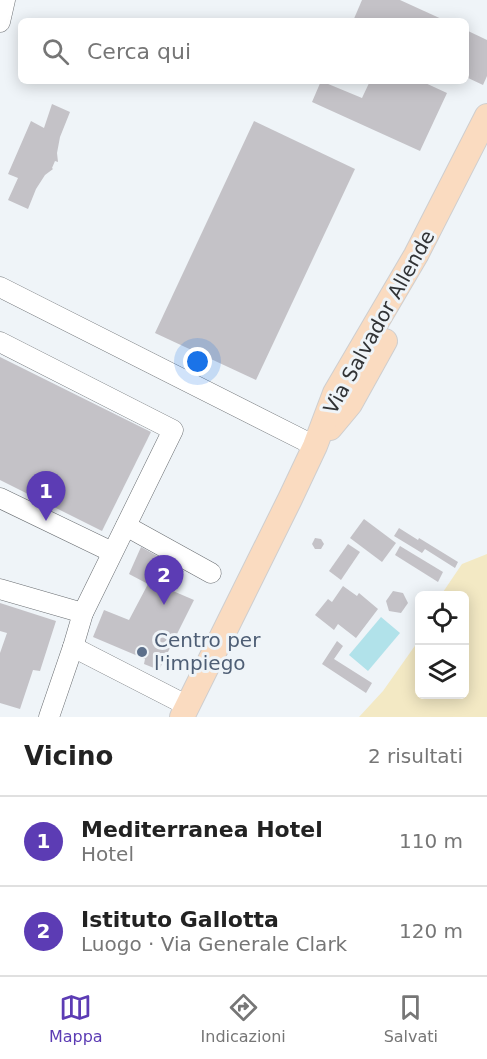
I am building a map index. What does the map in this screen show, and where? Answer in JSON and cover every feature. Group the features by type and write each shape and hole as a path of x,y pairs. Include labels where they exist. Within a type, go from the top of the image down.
{"main road":[{"name":"Via Salvador Allende","path":"315,446 335,393 416,255 487,116"},
{"name":"Via Salvador Allende","path":"315,446 350,404 429,262 487,149"},
{"path":"185,712 315,446"}],"street":[{"path":"0,22 5,0"},
{"path":"0,287 315,446"},
{"path":"0,342 173,430 83,613 50,717"},
{"path":"0,498 112,552"},
{"path":"126,526 211,573"},
{"path":"0,589 83,613"},
{"path":"73,647 185,712"}],"sand":[{"path":"487,554 487,717 359,717 383,691 415,646 415,699 469,699 469,591 444,591 462,564"}],"water":[{"path":"381,617 400,633 368,671 349,655"}],"building":[{"path":"362,0 400,0 439,18 354,18"},
{"path":"469,31 487,40 487,76 483,85 469,78"},
{"path":"320,84 328,84 362,98 369,84 428,84 447,93 420,151 312,102"},
{"path":"52,104 70,112 60,137 58,162 55,161 53,169 45,175 36,189 28,209 8,200 18,178 8,174 31,121 44,128"},
{"path":"254,121 355,169 256,380 155,333"},
{"path":"0,357 151,432 102,531 0,480"},
{"path":"364,519 396,543 382,562 350,538"},
{"path":"399,528 458,562 455,568 425,549 422,553 394,536"},
{"path":"315,538 321,539 324,544 321,549 315,549 312,544"},
{"path":"348,544 360,552 341,580 329,571"},
{"path":"400,546 443,572 438,582 395,555"},
{"path":"141,547 184,571 173,591 194,600 159,670 144,664 145,659 93,637 104,610 129,620 148,584 129,574"},
{"path":"343,586 357,596 359,593 378,609 356,638 338,624 334,630 315,615 328,599 332,602"},
{"path":"393,591 403,593 408,603 401,613 389,611 386,601"},
{"path":"0,603 56,621 40,671 33,670 20,709 0,703 0,653 7,633 0,631"},
{"path":"337,641 343,646 334,659 372,683 366,693 322,664"}],"place":[{"name":"Mediterranea Hotel","path":"46,521"},
{"name":"Istituto Gallotta","path":"164,605"},
{"name":"Centro per l'impiego","path":"142,652"}]}
